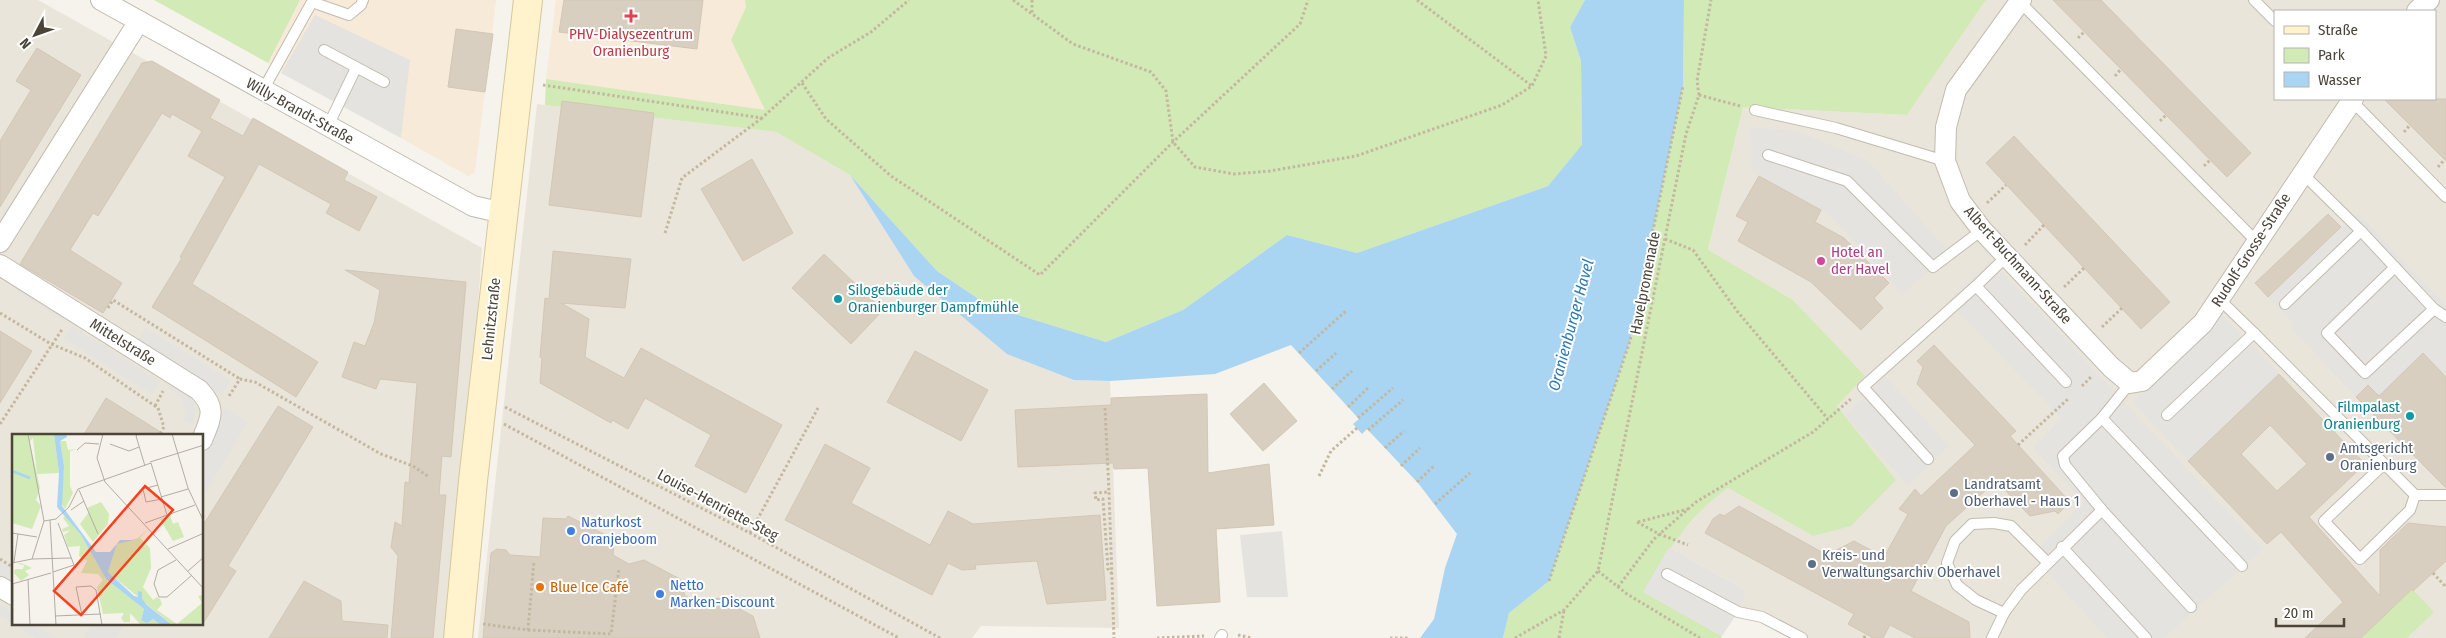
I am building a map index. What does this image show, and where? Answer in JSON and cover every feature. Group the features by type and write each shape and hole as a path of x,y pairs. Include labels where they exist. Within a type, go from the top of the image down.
{"main road":[{"name":"Lehnitzstraße","path":"458,638 482,404 528,0"}],"street":[{"name":"Willy-Brandt-Straße","path":"101,0 473,206 503,213"},
{"path":"2418,10 2429,0"},
{"name":"Albert-Buchmann-Straße","path":"2020,1 1956,90 1946,127 1945,161 1960,201 1982,230 2111,367 2130,383"},
{"path":"0,242 139,21"},
{"name":"Rudolf-Grosse-Straße","path":"2130,383 2142,381 2178,349 2203,323 2350,100"},
{"name":"Mittelstraße","path":"0,265 199,390 209,400 212,410"},
{"path":"204,434 212,410"},
{"path":"0,587 12,594"}],"lane":[{"path":"263,90 312,2 349,15 361,5 363,0"},
{"path":"2254,0 2274,20"},
{"path":"2020,1 2256,241"},
{"path":"324,50 384,82"},
{"path":"328,126 356,68"},
{"path":"2352,100 2446,197"},
{"path":"1755,110 1836,128 1945,161"},
{"path":"1768,155 1847,181 1933,267 1982,230"},
{"path":"2302,173 2361,230 2434,309 2446,317"},
{"path":"2285,304 2361,230"},
{"path":"1928,459 1863,388 2008,258"},
{"path":"2396,267 2326,333 2365,373 2434,309"},
{"path":"1976,286 2066,382"},
{"path":"2219,299 2415,495 2446,496"},
{"path":"2167,415 2254,333"},
{"path":"2130,383 2102,418 2063,456 2065,466 2102,510 2192,607"},
{"path":"2102,418 2242,566"},
{"path":"2384,464 2324,521 2360,559 2410,510 2415,495"},
{"path":"1992,638 2004,614 2020,590 2102,510"},
{"path":"2004,614 1976,600 1957,585 1947,562 1955,541 1972,524 1994,523 2011,526 2047,562"},
{"path":"2062,548 2146,638"},
{"path":"1667,574 1738,612 1762,617 1802,638"}],"path":[{"path":"664,233 682,178 762,118 828,58 871,32 909,0"},
{"path":"1014,0 1073,44 1150,72 1166,91 1172,142 1195,166 1234,174 1270,171 1356,156 1502,105 1532,86 1546,56 1538,0"},
{"path":"1032,0 1032,13"},
{"path":"802,83 826,120 891,176 1040,275 1172,142 1300,24 1308,0"},
{"path":"1417,0 1532,86"},
{"name":"Havelpromenade","path":"1598,571 1686,134 1698,95 1697,80 1711,0"},
{"path":"518,81 762,118"},
{"path":"1549,581 1630,341 1683,86"},
{"path":"1698,95 1755,110"},
{"path":"2008,258 2044,225"},
{"path":"1665,239 1693,250 1737,311 1828,419"},
{"path":"2049,301 2084,268"},
{"path":"2087,342 2122,308"},
{"path":"1299,353 1346,310"},
{"path":"0,424 37,371 51,344 75,311"},
{"path":"0,313 51,344 85,358 158,408 164,427 160,434"},
{"path":"1316,372 1336,353"},
{"path":"1332,389 1352,371"},
{"path":"212,410 227,399 240,379 255,382 381,454 413,466 429,477"},
{"path":"1348,407 1368,388"},
{"path":"1358,418 1393,388"},
{"path":"1618,586 1659,534 1688,509 1813,432 1863,388"},
{"path":"1368,430 1403,400"},
{"name":"Louise-Henriette-Steg","path":"482,404 750,533 940,638"},
{"name":"Louise-Henriette-Steg","path":"482,404 899,638"},
{"path":"750,533 818,408"},
{"path":"1105,408 1114,638"},
{"path":"1319,476 1331,451 1357,428"},
{"path":"1385,448 1404,431"},
{"path":"2018,445 2034,431"},
{"path":"1401,466 1420,448"},
{"path":"1417,482 1435,465"},
{"path":"1434,504 1470,473"},
{"path":"1109,492 1095,493 1096,500 1103,500 1108,568 1112,574"},
{"path":"1688,509 1637,522 1659,534 1688,545"},
{"path":"0,559 12,567"},
{"path":"528,630 534,561"},
{"path":"484,624 528,630 611,634 619,568"},
{"path":"1516,638 1564,610 1598,571 1618,586 1700,638"},
{"path":"2433,573 2446,587"},
{"path":"1559,638 1564,610"},
{"path":"1390,638 1407,638"}],"shaded area":[{"path":"0,0 38,0 482,248 455,638 0,638"},
{"path":"300,0 496,0 475,172 468,176 268,63"},
{"path":"556,0 745,0 746,7 731,40 765,110 546,79"},
{"path":"1986,0 2446,0 2446,638 1802,638 1738,612 1747,591 1669,547 1711,499 1728,488 1813,536 1896,480 1837,406 1864,376 1793,300 1708,251 1743,107 1907,115"},
{"path":"315,15 410,60 401,138 281,73"},
{"path":"537,104 776,132 850,175 914,276 1074,380 1110,381 1119,628 981,626 972,638 478,638"},
{"path":"1750,127 1797,131 1868,161 1950,253 1902,294 1830,215 1751,170"},
{"path":"2358,213 2446,305 2446,377 2423,354 2379,396 2368,385 2356,397 2291,328 2294,325 2268,297"},
{"path":"1990,260 2263,549 2164,638 2107,638 2031,555 2084,502 2033,448 2061,418 1948,301"},
{"path":"22,284 66,312 61,319 17,292"},
{"path":"2221,313 2279,374 2188,461 2133,402 2179,361"},
{"path":"72,326 160,381 152,394 64,339"},
{"path":"145,328 231,380 222,395 136,344"},
{"path":"1886,377 1949,446 1908,485 1845,415"},
{"path":"175,382 188,392 195,407 193,425 184,421 186,410 181,398 170,388"},
{"path":"226,408 248,422 204,495 204,442"},
{"path":"1282,531 1288,597 1247,597 1240,535"},
{"path":"1669,547 1747,591 1738,612 1722,636 1643,592"},
{"path":"0,559 12,566 12,586 0,578"},
{"path":"0,604 12,612 12,623 0,616"},
{"path":"17,626 35,626 55,638 36,638"},
{"path":"91,626 123,626 116,638 84,638"}],"green space":[{"path":"154,0 300,0 268,63"},
{"path":"745,0 1585,0 1570,27 1581,61 1582,146 1548,186 1357,253 1287,235 1183,310 1106,342 989,306 937,271 850,175 776,132 545,105 546,79 765,110 731,40 746,7"},
{"path":"1684,0 1986,0 1907,115 1743,107 1708,250 1793,300 1865,376 1837,406 1896,480 1851,526 1813,536 1728,488 1714,498 1680,535 1644,592 1722,636 1721,638 1503,638 1509,613 1549,581 1630,341 1683,86"},
{"path":"2412,589 2434,612 2407,638 2361,638"}],"water":[{"name":"Oranienburger Havel","path":"1585,0 1684,0 1683,86 1630,341 1549,581 1509,613 1503,638 1420,638 1434,619 1445,568 1457,534 1418,483 1367,429 1362,434 1353,424 1359,419 1291,345 1215,374 1110,381 1074,380 1007,354 914,276 850,175 937,271 989,306 1106,342 1183,310 1287,235 1357,253 1548,186 1582,145 1581,61 1570,27"}],"building":[{"name":"PHV-Dialysezentrum Oranienburg","path":"564,0 703,0 697,49 559,32"},
{"path":"2053,0 2101,0 2251,153 2227,177"},
{"path":"456,29 493,34 485,92 448,87"},
{"path":"37,48 81,75 0,207 0,141 31,90 16,81"},
{"path":"152,61 220,100 210,118 243,136 253,118 348,172 344,180 377,197 359,231 326,213 331,204 259,164 192,284 318,362 296,397 152,307 182,258 180,257 225,177 188,156 202,131 172,114 170,118 162,113 98,216 93,213 70,250 122,283 103,313 20,264 142,63"},
{"path":"2446,99 2446,161 2385,100"},
{"path":"562,101 654,113 641,217 549,205"},
{"path":"2014,136 2170,302 2141,329 1986,163"},
{"path":"752,159 793,233 743,261 701,189"},
{"name":"Hotel an der Havel","path":"1759,176 1821,210 1815,222 1844,238 1889,283 1874,298 1883,308 1861,330 1811,282 1738,241 1748,222 1736,216"},
{"path":"2328,214 2341,227 2268,297 2255,283"},
{"path":"553,251 631,259 625,308 561,303 589,319 585,357 624,378 641,348 782,425 746,493 695,466 711,435 645,398 628,429 612,420 611,423 540,383 542,358 540,357 545,298 549,299"},
{"name":"Silogebäude der Oranienburger Dampfmühle","path":"824,254 883,310 851,344 792,288"},
{"path":"345,270 466,282 451,457 442,456 439,495 446,495 433,638 391,638 398,556 391,547 395,522 402,526 405,482 409,483 417,383 380,379 376,389 342,377 354,342 365,346 374,323 380,290"},
{"path":"0,331 32,351 0,403"},
{"name":"Landratsamt Oberhavel - Haus 1","path":"1934,345 2016,431 2010,436 2070,502 2058,514 2055,511 2030,516 1996,481 1946,526 1911,591 1969,622 1970,638 1915,638 1890,625 1883,638 1873,638 1848,624 1854,614 1705,533 1713,519 1720,514 1724,516 1739,506 1827,555 1854,541 1884,557 1908,514 1899,509 1915,489 1921,496 1975,445 1917,384 1923,367 1917,361"},
{"path":"915,351 988,390 961,441 887,402"},
{"name":"Filmpalast Oranienburg","path":"2423,353 2446,377 2446,488 2356,397 2368,385 2379,396"},
{"name":"Amtsgericht Oranienburg","path":"2279,374 2365,464 2309,517 2380,596 2380,550 2408,523 2446,527 2446,561 2413,591 2412,589 2361,638 2305,638 2343,602 2281,532 2267,544 2188,461","holes":["2270,425 2307,464 2277,491 2241,454"]},
{"path":"1264,383 1297,421 1263,451 1230,414"},
{"path":"1207,394 1208,473 1269,464 1274,525 1216,529 1220,602 1157,606 1148,468 1114,469 1113,463 1018,467 1015,410 1111,405 1111,398"},
{"path":"106,398 164,434 84,434"},
{"path":"278,406 313,427 228,566 236,571 204,622 204,524"},
{"path":"825,444 870,468 851,503 930,545 948,511 973,524 1100,515 1106,600 1047,604 1037,561 975,565 976,569 962,570 948,563 932,595 785,520"},
{"path":"568,516 614,539 613,555 629,564 644,560 680,579 685,596 698,603 718,598 753,616 760,638 483,638 491,553 497,549 506,550 510,555 540,557 543,518 566,519"},
{"path":"304,581 341,601 342,621 388,625 387,638 269,638"}],"place":[{"name":"PHV-Dialysezentrum Oranienburg","path":"631,16"},
{"name":"Hotel an der Havel","path":"1821,261"},
{"name":"Silogebäude der Oranienburger Dampfmühle","path":"838,299"},
{"name":"Filmpalast Oranienburg","path":"2410,416"},
{"name":"Amtsgericht Oranienburg","path":"2330,457"},
{"name":"Landratsamt Oberhavel - Haus 1","path":"1954,493"},
{"name":"Naturkost Oranjeboom","path":"571,531"},
{"name":"Kreis- und Verwaltungsarchiv Oberhavel","path":"1812,564"},
{"name":"Blue Ice Café","path":"540,587"},
{"name":"Netto Marken-Discount","path":"660,594"}]}
